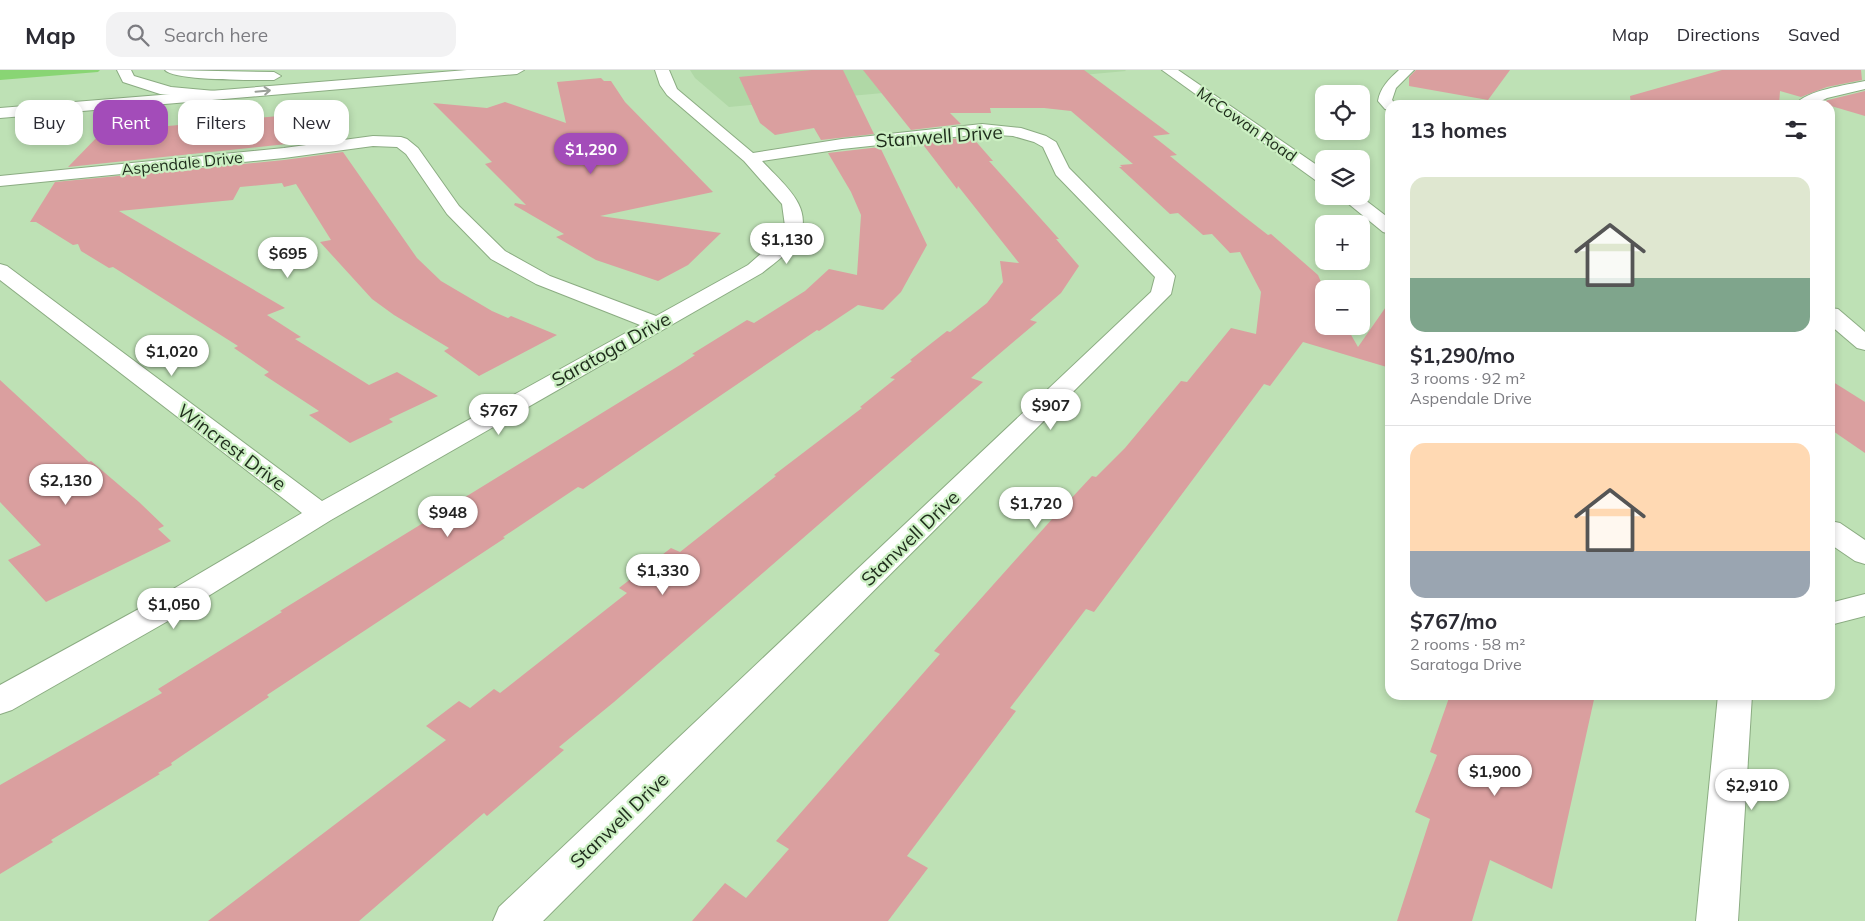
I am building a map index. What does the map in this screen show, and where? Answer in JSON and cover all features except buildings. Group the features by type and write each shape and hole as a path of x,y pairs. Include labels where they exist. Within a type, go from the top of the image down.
{"street":[{"path":"124,70 128,79 144,86 180,93 214,95"},
{"path":"120,88 278,76 216,74 172,70"},
{"path":"332,72 351,70"},
{"path":"0,113 517,70"},
{"name":"Saratoga Drive","path":"0,701 157,613 321,514 755,269 788,240 794,226 791,203 750,158 672,92 667,85 662,70"},
{"name":"McCowan Road","path":"1169,70 1315,172"},
{"path":"1385,100 1385,94 1390,86 1407,70"},
{"path":"1812,100 1822,95 1865,85"},
{"name":"Stanwell Drive","path":"514,921 1161,294 1165,276 1158,266 1131,243 1062,171 1052,153 1050,145 1029,135 1015,131 982,129 842,144 750,158"},
{"name":"Aspendale Drive","path":"1,182 373,142 401,142 412,151 424,171 453,210 498,255 542,280 656,324"},
{"path":"1360,205 1385,224"},
{"name":"Wincrest Drive","path":"0,270 321,514"},
{"path":"1835,318 1865,343"},
{"path":"1835,533 1865,554"},
{"path":"1835,613 1865,605"},
{"path":"1717,921 1735,700"}],"shaded area":[{"path":"690,70 1126,71 729,107 695,78"}],"green space":[{"path":"0,70 100,70 98,72 0,80"}]}
